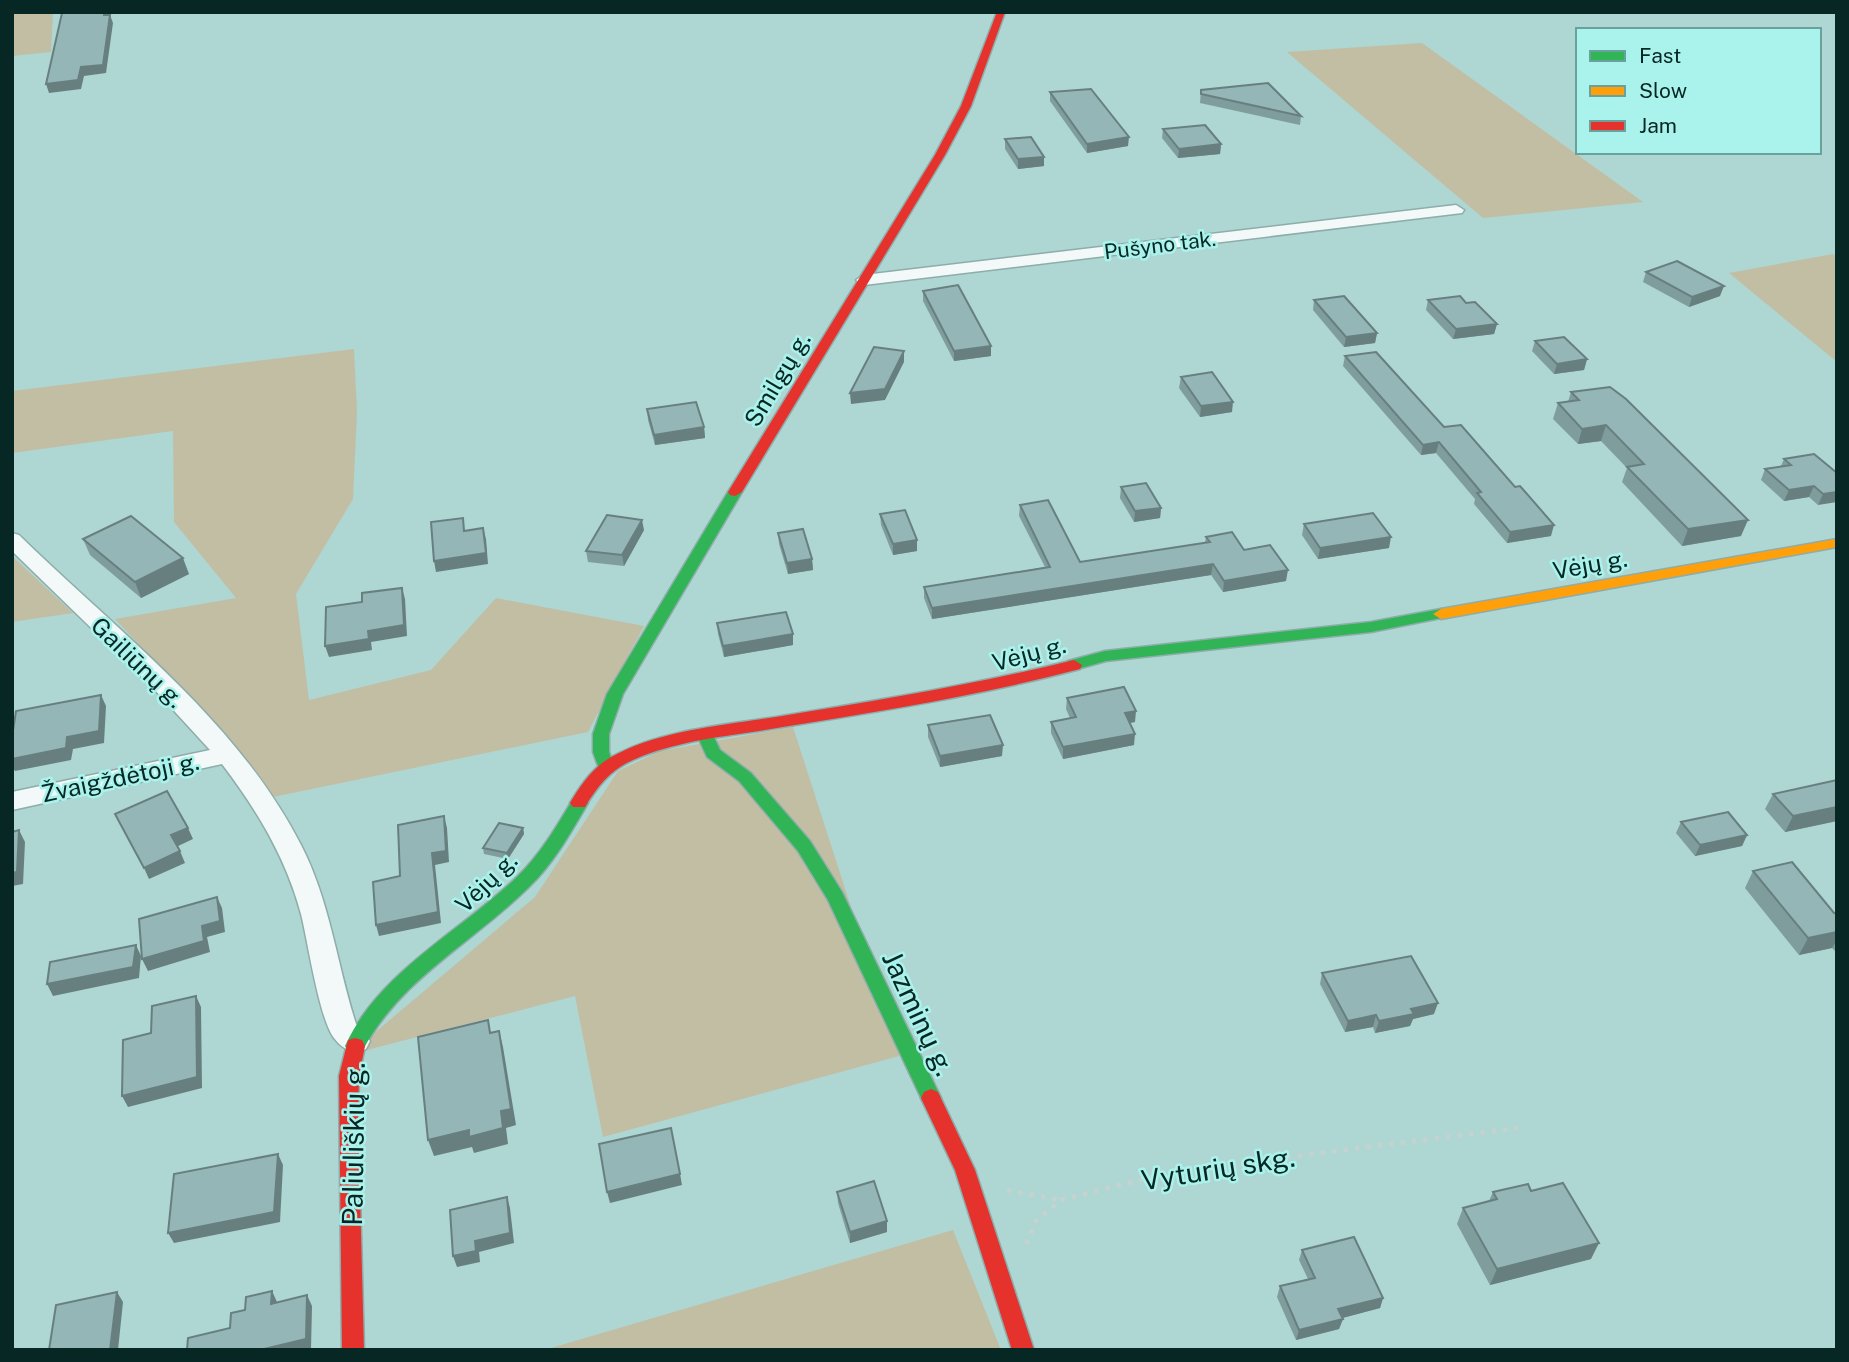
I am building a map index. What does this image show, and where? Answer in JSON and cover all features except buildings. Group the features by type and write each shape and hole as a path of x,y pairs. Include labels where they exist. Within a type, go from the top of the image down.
{"street":[{"name":"Smilgų g.","path":"606,767 600,757 599,744 612,700 940,155 966,106 1001,12"},
{"name":"Pušyno tak.","path":"864,280 1456,210"},
{"name":"Gailiūnų g.","path":"12,539 159,679 228,754 254,793"},
{"name":"Vėjų g.","path":"356,1041 377,1012 410,979 523,882 561,835 589,785 606,767 635,752 705,735 1008,683 1105,656 1371,627 1837,543"},
{"name":"Jazminų g.","path":"705,735 713,753 745,776 804,846 836,897 965,1170 1023,1350"},
{"name":"Žvaigždėtoji g.","path":"12,801 228,754"},
{"name":"Paliuliškių g.","path":"254,793 289,846 309,895 344,1030 356,1041 349,1076 348,1115 352,1350"}],"path":[{"name":"Vyturių skg.","path":"1023,1252 1036,1221 1061,1200 1171,1172 1518,1128"},
{"path":"1003,1189 1061,1200"}],"shaded area":[{"path":"12,12 53,12 51,52 12,56"},
{"path":"1422,43 1643,202 1483,218 1287,52"},
{"path":"1833,254 1837,257 1837,362 1729,273"},
{"path":"354,349 357,412 353,499 296,594 309,700 431,670 496,598 644,626 588,732 273,797 240,752 115,619 236,598 174,522 173,431 12,453 12,391"},
{"path":"12,556 73,613 12,622"},
{"path":"793,727 899,1056 603,1137 575,996 367,1050 372,1035 535,897 618,771 660,751"},
{"path":"953,1230 1001,1350 544,1350"}],"traffic: fast":[{"path":"606,767 601,752 601,734 615,694 735,492"},
{"path":"1074,665 1105,656 1371,627 1441,614"},
{"path":"705,735 713,753 745,777 804,846 836,897 931,1098"},
{"path":"355,1046 363,1028 403,985 523,882 554,844 579,803"}],"traffic: slow":[{"path":"1441,614 1837,543"}],"traffic: jam":[{"path":"735,492 940,155 966,106 1001,12"},
{"path":"579,803 590,786 610,766 626,756 654,746 965,690 1074,665"},
{"path":"353,1350 348,1115 349,1076 355,1046"},
{"path":"931,1098 965,1170 1023,1350"}]}
